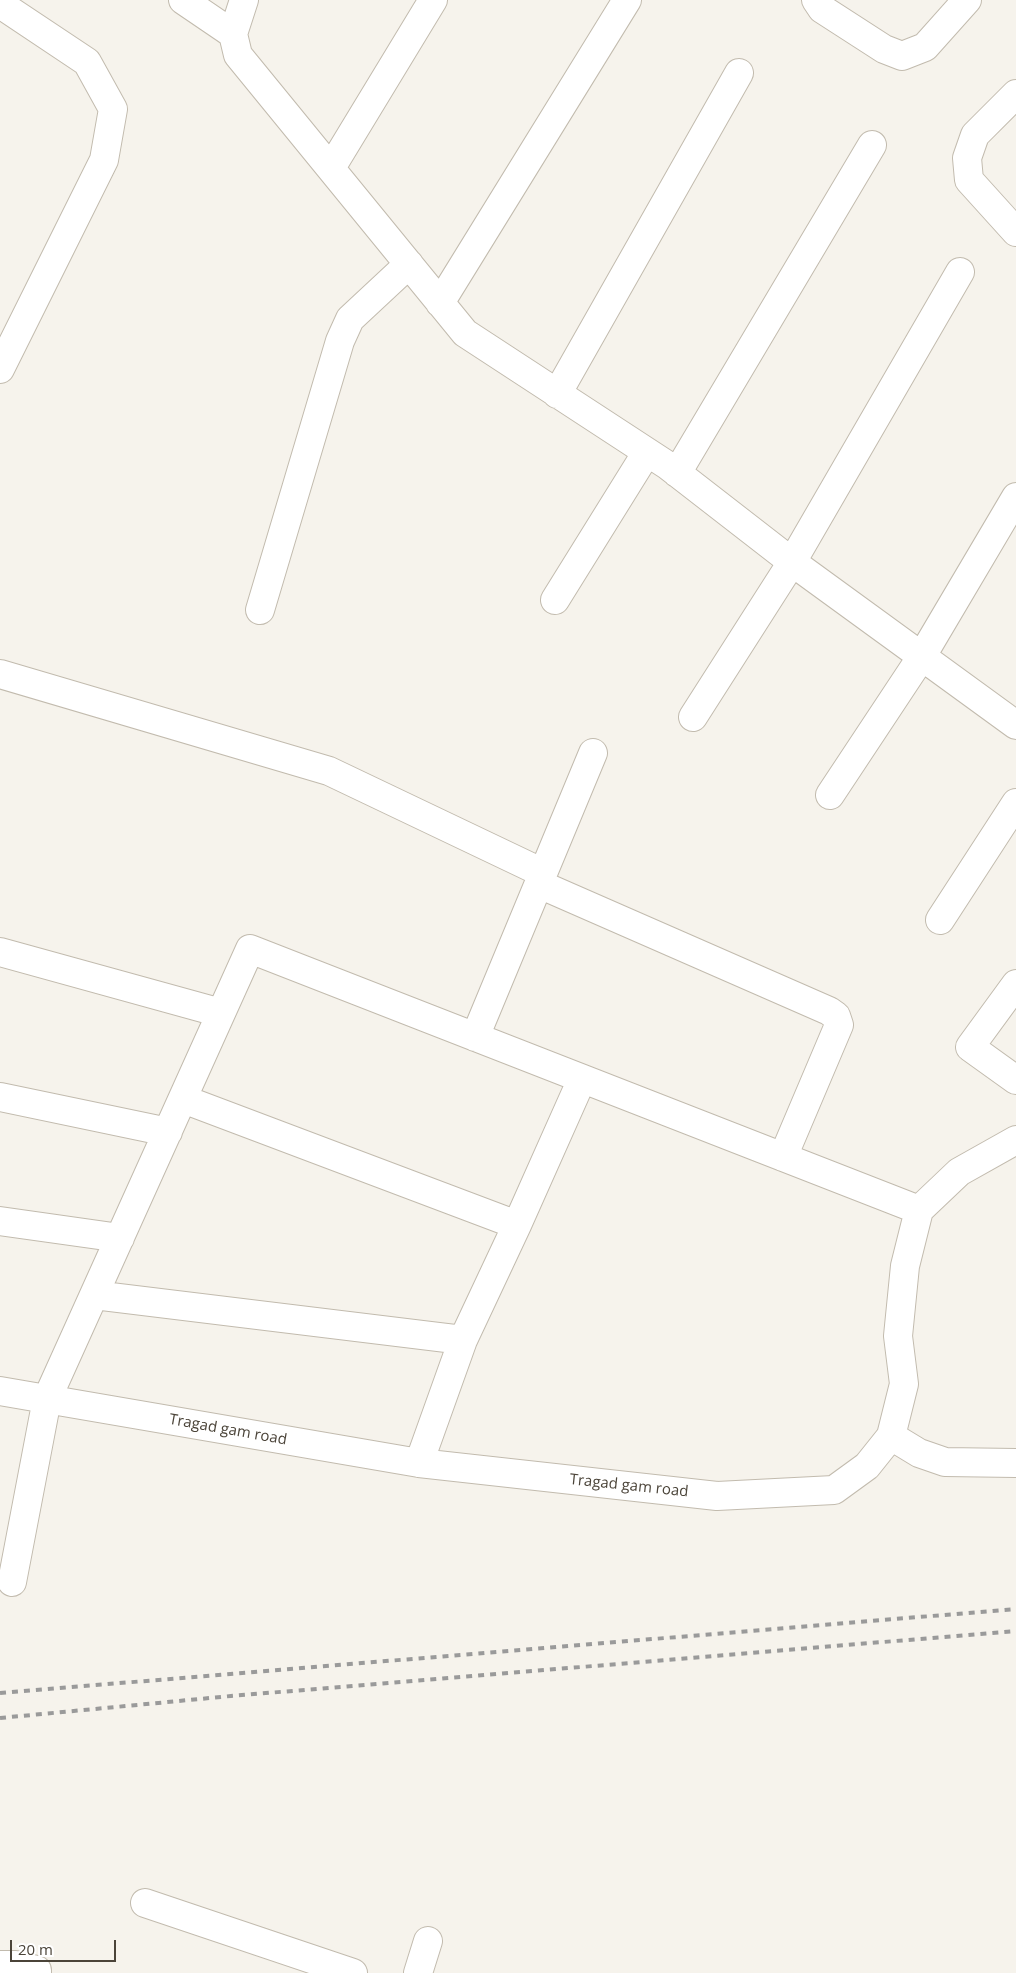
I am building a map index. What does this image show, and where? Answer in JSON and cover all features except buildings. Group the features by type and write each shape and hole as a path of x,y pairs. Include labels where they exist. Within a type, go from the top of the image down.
{"street":[{"path":"183,0 233,34"},
{"path":"244,0 233,34 238,54 465,333 677,473 792,562 1016,726"},
{"path":"331,168 434,0"},
{"path":"440,303 627,0"},
{"path":"816,0 822,9 884,49 902,56 925,47 967,0"},
{"path":"0,4 87,62 113,109 104,160 0,369"},
{"path":"557,394 739,73"},
{"path":"1016,94 975,135 967,158 968,180 1016,232"},
{"path":"677,473 872,145"},
{"path":"260,610 340,341 350,319 409,264"},
{"path":"693,717 792,562 960,272"},
{"path":"555,600 647,452"},
{"path":"830,795 922,656 1016,497"},
{"path":"0,674 329,771 541,878 829,1011 836,1016 839,1025 783,1157"},
{"path":"476,1037 593,753"},
{"path":"940,920 1016,802"},
{"path":"12,1582 10,1532 47,1398 250,949 919,1210 959,1172 1016,1140"},
{"path":"0,952 221,1013"},
{"path":"1016,984 970,1047 1016,1080"},
{"path":"419,1463 463,1340 518,1225 582,1078"},
{"path":"0,1097 168,1132"},
{"path":"183,1099 518,1225"},
{"name":"Tragad gam road","path":"0,1391 419,1463 717,1496 834,1490 867,1466 891,1436 904,1384 898,1336 905,1266 919,1210"},
{"path":"0,1221 120,1238"},
{"path":"94,1295 463,1340"},
{"path":"891,1436 919,1453 945,1462 1016,1463"},
{"path":"145,1903 353,1973"},
{"path":"418,1973 428,1942"},
{"path":"0,1965 16,1965 37,1970 37,1973"}],"railway":[{"path":"0,1693 1016,1609"},
{"path":"0,1718 231,1696 1016,1631"}]}
